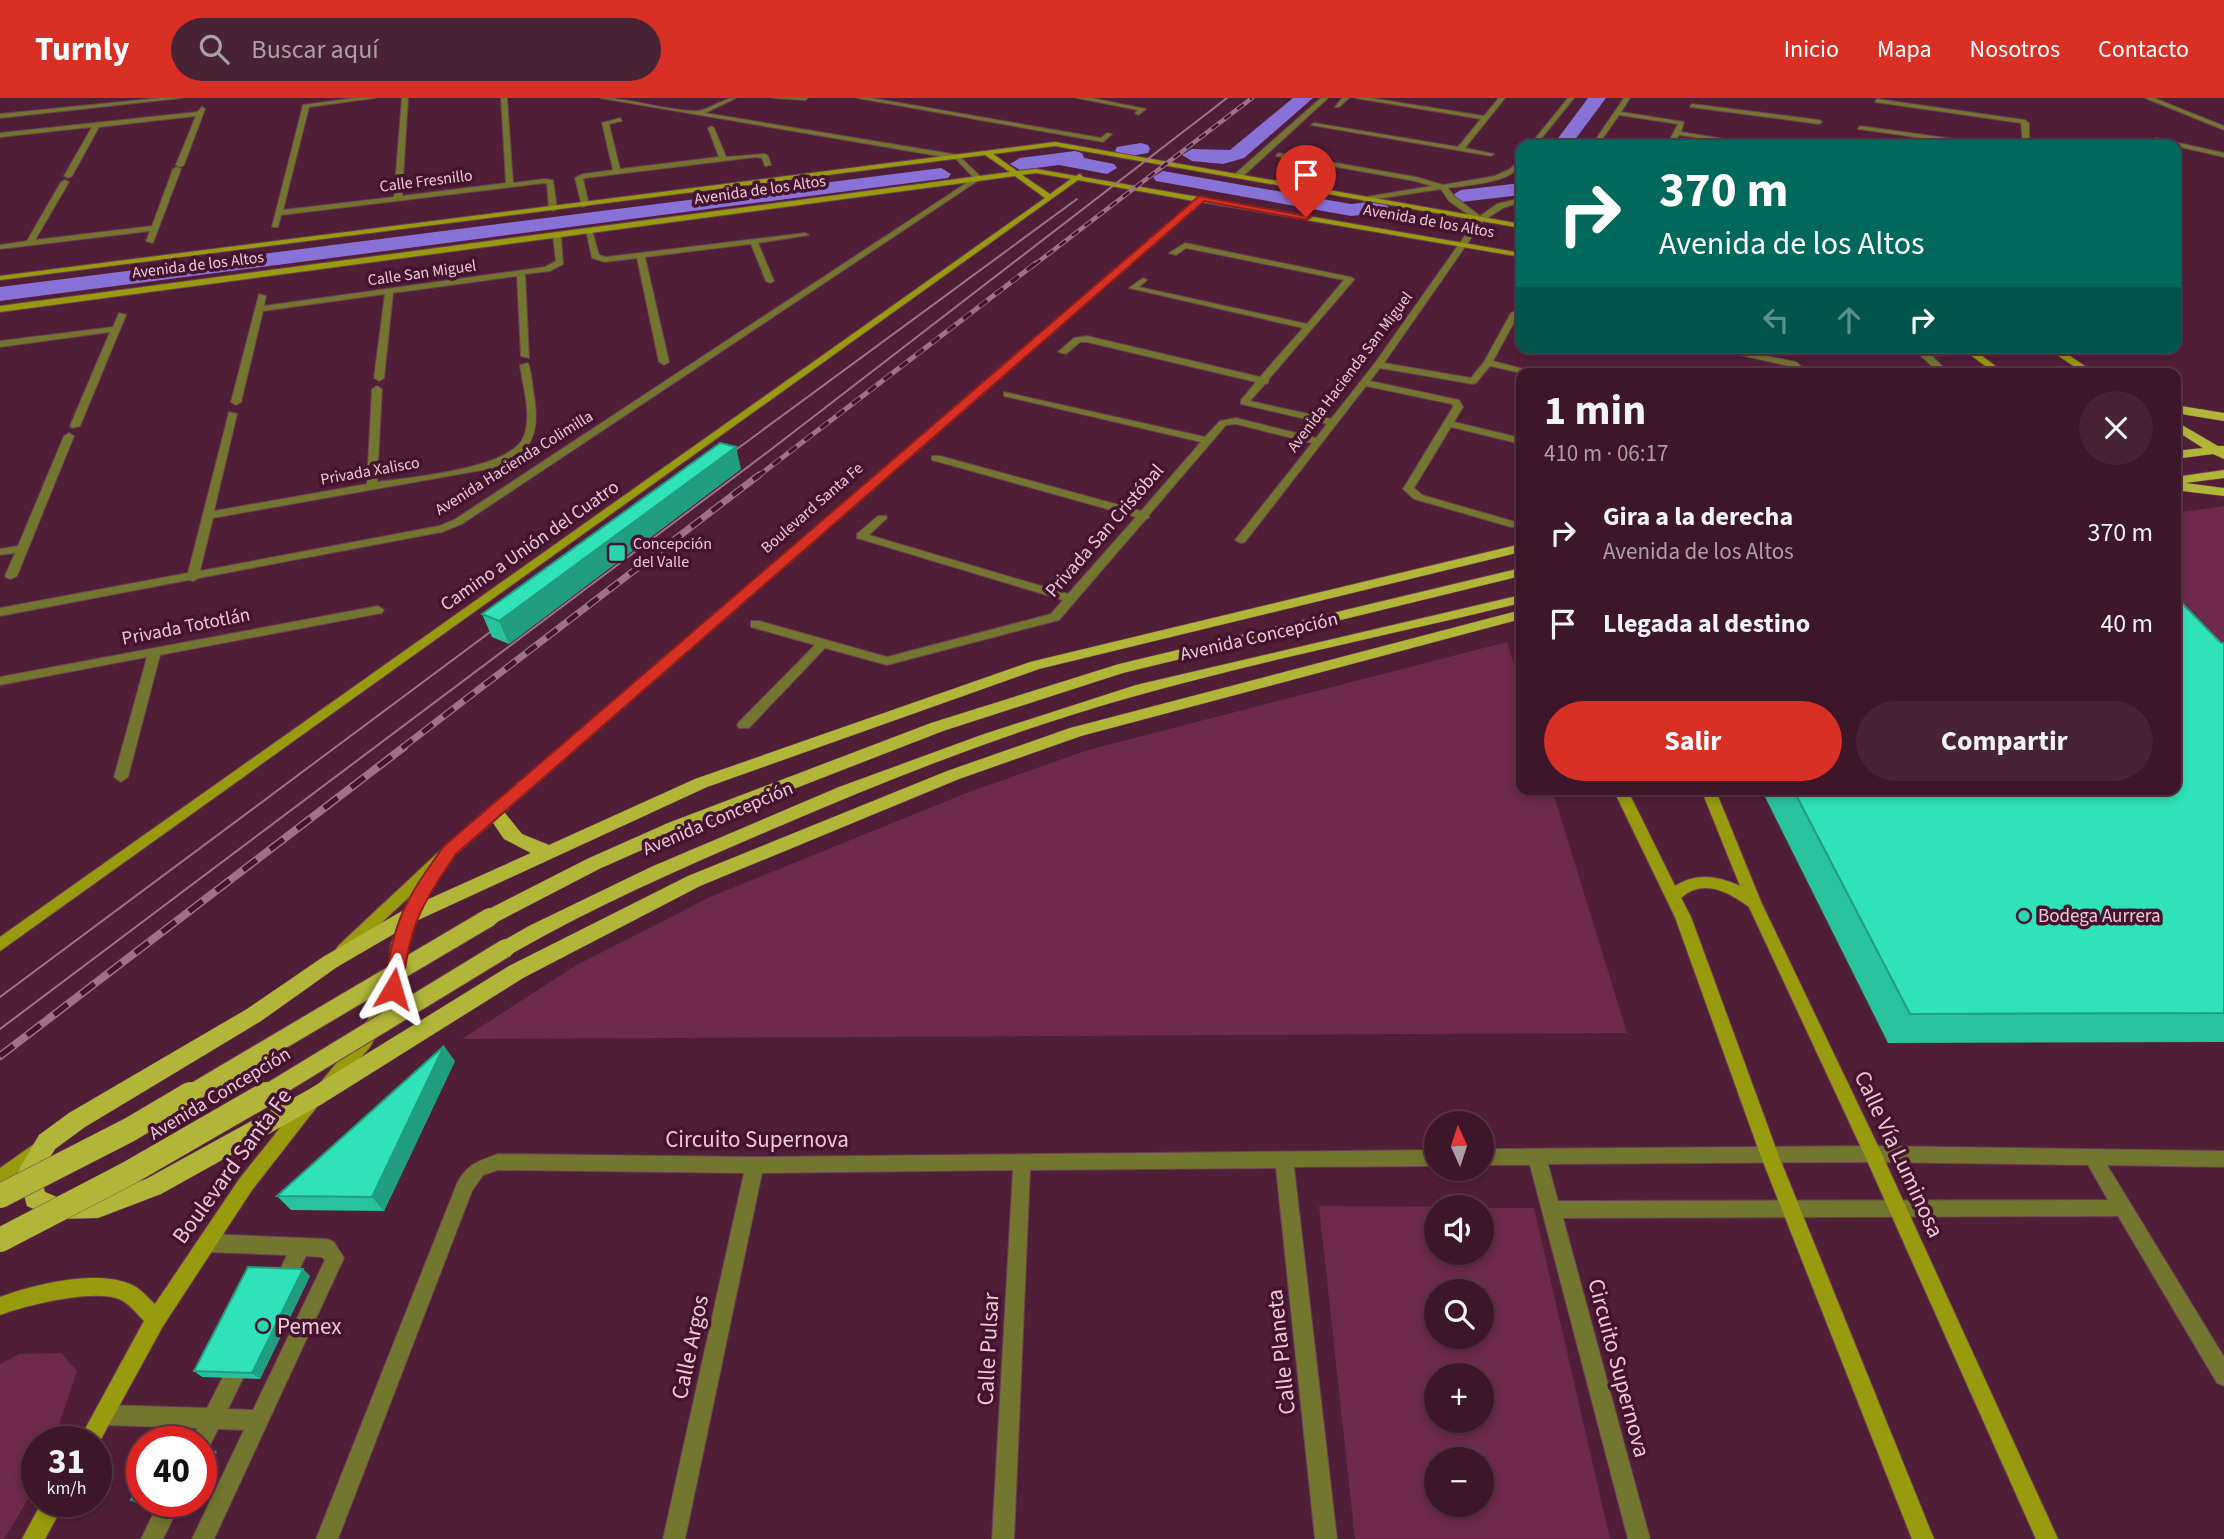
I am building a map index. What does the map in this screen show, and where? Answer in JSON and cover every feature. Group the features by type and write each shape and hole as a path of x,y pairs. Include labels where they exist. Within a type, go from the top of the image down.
{"main road":[{"path":"2181,410 2224,417"},
{"path":"2181,428 2221,451"},
{"path":"2181,454 2221,451"},
{"path":"2181,482 2224,474"},
{"path":"2181,484 2224,492"},
{"path":"1516,549 1035,665 701,783 409,916 330,962 254,1015 77,1120 47,1142 30,1173 35,1199 55,1208 98,1207 153,1187 315,1097 516,972 694,881 953,775 1076,732 1516,615"},
{"name":"Avenida Concepción","path":"0,1196 129,1130 491,917 593,864 674,828 937,727 1119,669 1516,573"},
{"name":"Avenida Concepción","path":"0,1240 84,1199 175,1147 506,948 638,878 826,797 1080,706 1136,690 1516,600"},
{"path":"494,811 504,829 519,844 549,851"}],"street":[{"path":"0,116 178,98"},
{"path":"275,225 306,105 372,98"},
{"path":"398,199 405,98"},
{"path":"504,98 510,185"},
{"path":"603,98 958,157 978,178"},
{"path":"698,114 733,98"},
{"path":"776,98 805,98"},
{"path":"860,98 1103,140 1109,134"},
{"path":"1080,98 1143,109 1138,113"},
{"path":"1238,176 1325,98"},
{"path":"1337,106 1346,98"},
{"path":"1358,98 1486,118"},
{"path":"1460,149 1502,98"},
{"path":"1537,140 1571,98"},
{"path":"1599,140 1628,98"},
{"path":"1620,110 1686,114 1696,98"},
{"path":"2148,98 2224,128"},
{"path":"1877,101 2023,121 2026,123 2026,140"},
{"path":"1692,106 1819,122"},
{"path":"1620,110 1680,122 1683,124 1673,140"},
{"path":"0,135 201,111 150,241"},
{"path":"617,171 605,123 620,120"},
{"path":"30,243 97,125"},
{"path":"1314,125 1491,154"},
{"path":"711,128 723,158"},
{"path":"1860,128 1947,140"},
{"path":"1677,133 1724,140"},
{"name":"Avenida de los Altos","path":"0,278 1064,145 1516,225"},
{"path":"2181,146 2224,155"},
{"path":"987,153 1050,198"},
{"path":"585,205 580,177 763,155 767,165"},
{"path":"1278,155 1416,179 1443,187 1452,199 1480,219 1500,206 1516,201"},
{"path":"1366,199 1497,178 1516,167"},
{"name":"Avenida de los Altos","path":"0,309 1043,171 1516,255"},
{"name":"Camino a Unión del Cuatro","path":"0,945 1080,176"},
{"name":"Avenida Hacienda Colimilla","path":"0,612 422,534 458,522 978,178"},
{"name":"Calle Fresnillo","path":"278,213 550,182 553,209"},
{"name":"Boulevard Santa Fe","path":"330,962 494,811 1202,198"},
{"name":"Avenida Hacienda San Miguel","path":"1241,541 1378,365 1480,219"},
{"path":"0,247 155,228"},
{"path":"589,232 597,258 641,257 805,235"},
{"name":"Calle San Miguel","path":"259,309 521,274 558,265 561,260 557,236"},
{"path":"754,242 770,281"},
{"path":"1172,253 1185,246 1350,279 1265,381 1244,401 1246,405 1332,422"},
{"path":"641,257 664,362"},
{"name":"Privada Xalisco","path":"210,515 488,466 520,452 529,442 531,433 521,274"},
{"path":"1143,280 1133,288 1310,327"},
{"path":"379,377 389,292"},
{"path":"236,402 262,296"},
{"path":"11,576 122,315"},
{"path":"1378,365 1467,382 1475,380 1516,317"},
{"path":"0,344 116,329"},
{"path":"1063,352 1077,340 1087,339 1265,381"},
{"path":"1742,354 1796,365 1799,368"},
{"path":"1924,354 1939,368"},
{"path":"1973,354 1994,368"},
{"path":"2061,354 2083,368"},
{"path":"1488,363 1516,369"},
{"path":"1364,383 1458,403 1449,424 1408,485 1410,492 1418,497 1515,525"},
{"path":"372,487 377,389"},
{"path":"1007,394 1208,441"},
{"path":"193,578 232,414"},
{"name":"Privada San Cristóbal","path":"755,624 887,662 1055,617 1223,423 1231,421 1317,440"},
{"path":"1449,424 1516,440"},
{"path":"936,458 1145,516"},
{"path":"882,517 861,536 1072,598"},
{"path":"0,552 23,548"},
{"name":"Privada Tototlán","path":"0,681 378,610"},
{"path":"744,725 822,644"},
{"path":"121,777 156,652"},
{"path":"1623,795 1683,916 1769,1154 1923,1539"},
{"name":"Calle Vía Luminosa","path":"1711,795 1755,904 1874,1154 2047,1539"},
{"name":"Boulevard Santa Fe","path":"97,1426 156,1320 246,1184 315,1097 364,1042 393,989 399,944 415,900 450,850"},
{"path":"1673,896 1690,884 1716,883 1744,895 1755,904"},
{"path":"0,1178 47,1142"},
{"path":"1494,1157 1874,1154 2224,1159"},
{"name":"Circuito Supernova","path":"1537,1157 1639,1539"},
{"name":"Circuito Supernova","path":"327,1539 466,1186 477,1169 498,1162 755,1165 1424,1158"},
{"path":"2093,1158 2224,1376"},
{"name":"Calle Planeta","path":"1284,1159 1326,1539"},
{"name":"Calle Pulsar","path":"1003,1539 1022,1162"},
{"name":"Calle Argos","path":"674,1539 755,1165"},
{"path":"1551,1210 2122,1208"},
{"path":"203,1539 335,1258 327,1248 207,1243"},
{"path":"286,1276 301,1247"},
{"path":"0,1306 51,1291 83,1288 126,1291 156,1320"},
{"path":"209,1426 233,1378"},
{"path":"103,1415 259,1420"},
{"path":"33,1539 45,1517"},
{"path":"152,1539 163,1517"}],"shaded area":[{"path":"2224,506 2224,673 2181,653 2181,512"},
{"path":"1507,642 1516,670 1516,795 1554,795 1627,1033 462,1039 575,966 710,897 964,794 1088,750"},
{"path":"1319,1206 1424,1207 1424,1265 1494,1265 1494,1208 1534,1208 1610,1539 1355,1539"},
{"path":"61,1353 77,1371 58,1426 21,1426 21,1511 4,1539 0,1539 0,1364 19,1354"}],"building":[{"path":"720,443 736,447 499,621 482,614"},
{"name":"Bodega Aurrera","path":"2181,602 2224,643 2224,1013 1910,1014 1796,795 2181,795"},
{"path":"444,1046 372,1197 277,1196"},
{"path":"248,1267 303,1269 252,1373 194,1371"}],"waterway":[{"path":"1192,155 1223,158 1237,154 1304,98"},
{"path":"1566,140 1597,98"},
{"path":"1124,151 1141,149"},
{"path":"1059,159 1075,157"},
{"path":"1020,164 1059,159"},
{"path":"1059,159 1107,168"},
{"path":"0,294 941,174"},
{"path":"1163,177 1351,210 1379,207"},
{"path":"1461,196 1516,190"}],"tram line":[{"path":"0,1029 769,451 1227,98"},
{"path":"722,460 1077,199"},
{"path":"0,997 505,621"}],"railway":[{"path":"1034,265 1252,98"},
{"path":"757,477 1036,263"},
{"path":"402,748 759,475"},
{"path":"0,1056 404,747"}],"place":[{"name":"Concepción del Valle","path":"617,553"},
{"name":"Bodega Aurrera","path":"2024,916"},
{"name":"Pemex","path":"263,1326"}],"route":[{"path":"393,989 399,944 415,900 450,850 1202,198 1306,217"}]}
